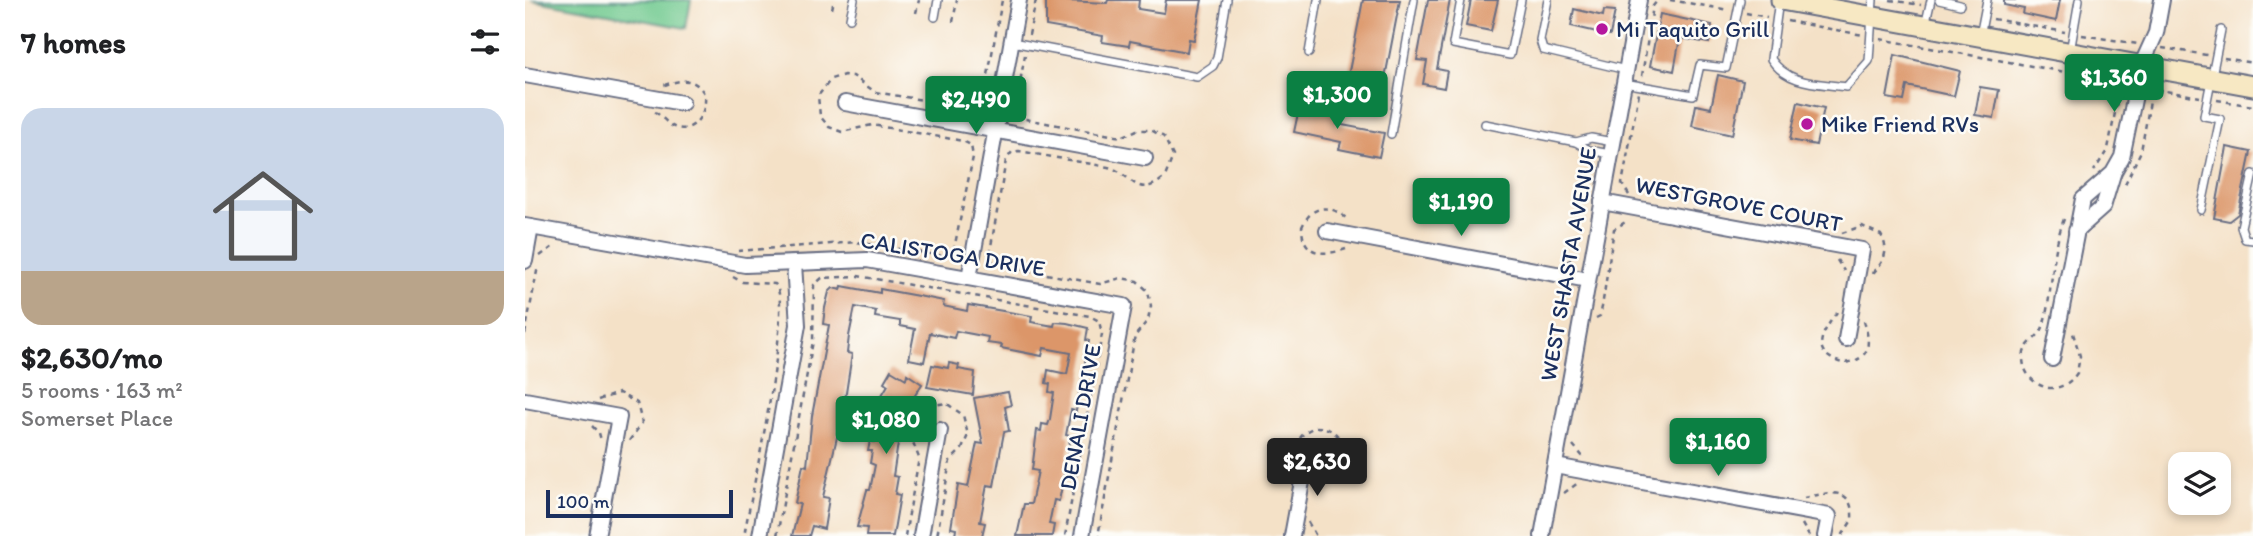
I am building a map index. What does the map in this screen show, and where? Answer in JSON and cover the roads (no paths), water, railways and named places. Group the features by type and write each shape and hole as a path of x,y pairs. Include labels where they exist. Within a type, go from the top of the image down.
{"main road":[{"path":"1779,6 1872,8 1924,26 2253,86"}],"street":[{"path":"969,278 1019,0"},
{"name":"WEST SHASTA AVENUE","path":"1542,536 1639,0"},
{"path":"2075,233 2101,209 2113,173 2125,149 2141,66 2156,33 2162,0"},
{"path":"525,75 683,103"},
{"path":"845,103 1145,158"},
{"path":"2052,359 2075,233 2087,191 2113,173"},
{"path":"2087,191 2087,211 2101,209"},
{"name":"WESTGROVE COURT","path":"1602,202 1862,250 1846,339"},
{"path":"525,261 528,226"},
{"name":"CALISTOGA DRIVE","path":"528,226 732,264 867,260 1124,306"},
{"path":"1327,231 1588,279"},
{"path":"760,536 798,324 794,264"},
{"name":"DENALI DRIVE","path":"1082,536 1124,306"},
{"path":"525,400 619,417 597,536"},
{"path":"921,536 940,430"},
{"path":"1292,536 1303,476 1319,451"},
{"path":"1555,466 1829,516 1825,536"}],"lane":[{"path":"851,18 854,0"},
{"path":"935,18 938,0"},
{"path":"1011,42 1198,77 1213,66 1217,58 1221,18 1227,0"},
{"path":"1309,53 1318,0"},
{"path":"1391,134 1414,0"},
{"path":"1461,0 1453,44 1510,55 1521,0"},
{"path":"1548,0 1540,40 1543,50 1625,76 1641,86 1693,95 1700,65 1726,68 1740,0"},
{"path":"1980,37 1987,0"},
{"path":"2070,53 2079,0"},
{"path":"1924,26 1934,1 1960,5"},
{"path":"1779,6 1772,59 1788,78 1846,88 1869,61 1872,8"},
{"path":"2201,210 2220,119 2204,116 2221,30"},
{"path":"1485,124 1576,142 1589,150 1612,148"},
{"path":"1576,142 1591,138 1612,148"},
{"path":"2253,174 2241,227 2245,239 2253,240"}],"place":[{"name":"Mi Taquito Grill","path":"1602,29"},
{"name":"Mike Friend RVs","path":"1807,124"}]}
